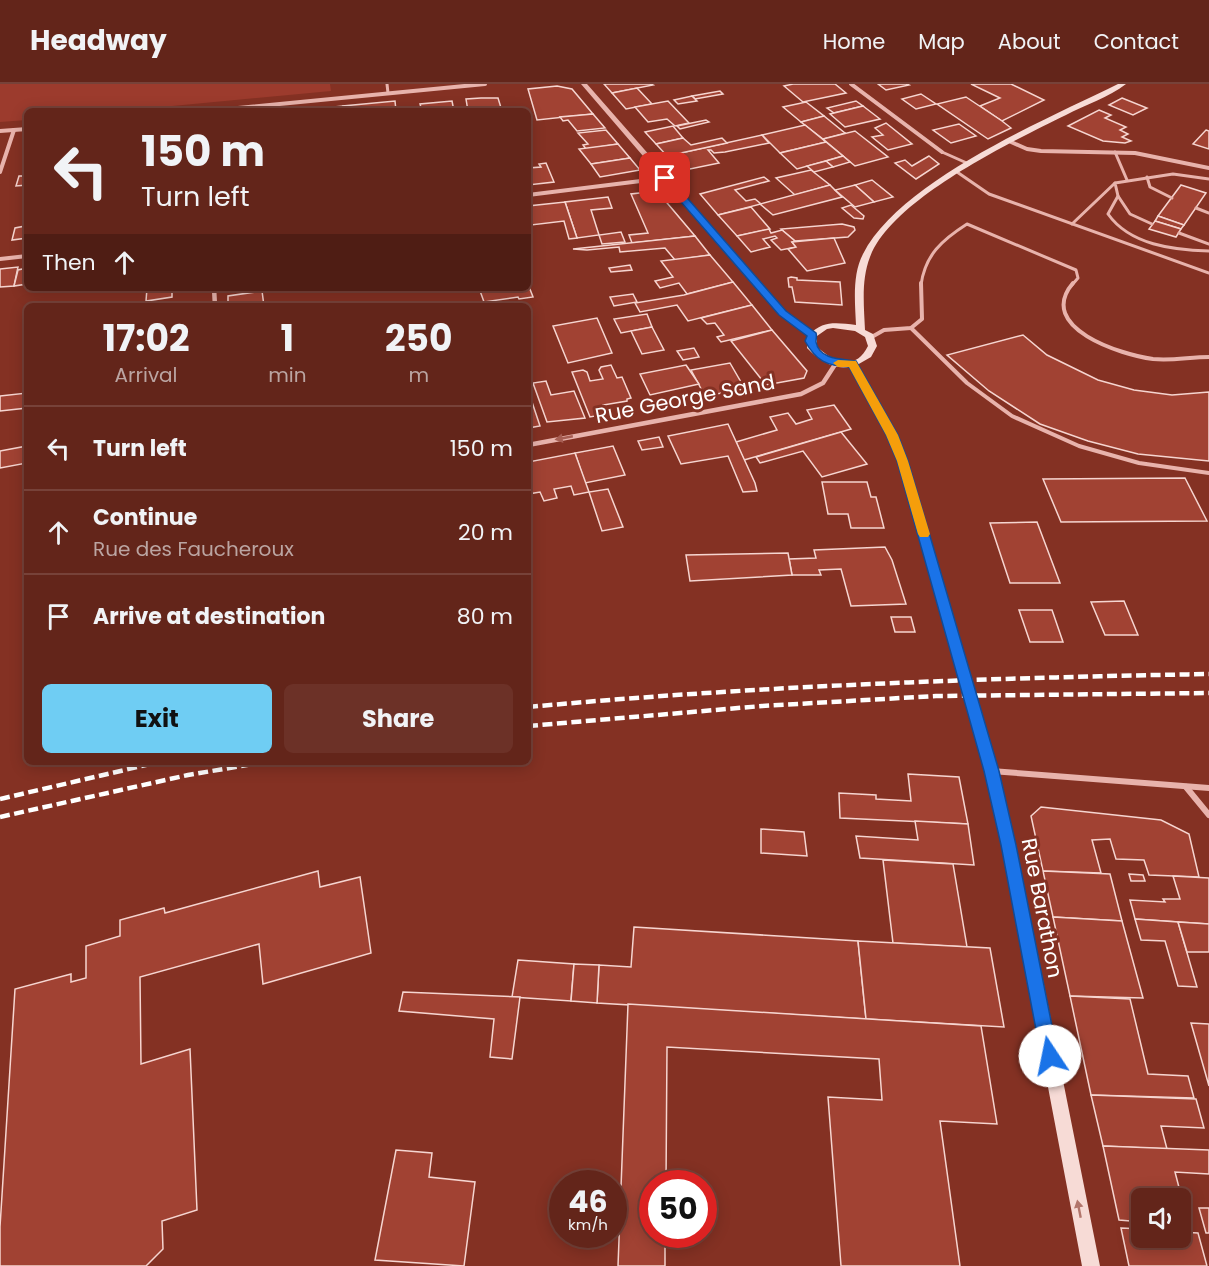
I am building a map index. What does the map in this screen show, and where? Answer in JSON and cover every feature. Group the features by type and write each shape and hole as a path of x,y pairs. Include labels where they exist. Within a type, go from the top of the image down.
{"main road":[{"path":"861,331 860,273 879,231 914,200 969,164 1123,84"},
{"path":"833,325 853,327 861,331 870,338 873,351 869,357 852,364 836,363 817,354 810,341 813,335 833,325"},
{"name":"Rue Barathon","path":"852,364 892,435 902,461 992,771 1009,845 1091,1266"}],"street":[{"path":"237,108 486,84"},
{"path":"584,84 783,313 813,335"},
{"path":"851,84 942,152 969,164"},
{"path":"0,131 24,129"},
{"path":"0,172 14,130"},
{"path":"1011,142 1028,149 1041,151 1135,153 1209,168"},
{"path":"531,195 665,178"},
{"path":"0,259 24,256"},
{"name":"Rue George Sand","path":"531,444 801,394 823,383 836,363"},
{"path":"992,771 1209,788"},
{"path":"1186,787 1209,815"}],"lane":[{"path":"387,84 388,93"},
{"path":"1115,152 1127,180"},
{"path":"957,172 989,194 1209,273"},
{"path":"1071,224 1115,183 1180,172 1209,179"},
{"path":"1147,177 1150,187 1172,198"},
{"path":"1115,183 1118,196 1130,214 1152,224"},
{"path":"1118,196 1108,214 1119,228 1170,248 1209,251"},
{"path":"1196,208 1209,213"},
{"path":"870,338 884,330 911,328 922,319 918,287 923,267 943,238 967,224 1076,270 1078,278 1066,293 1064,309 1075,326 1096,341 1124,353 1155,359 1209,357"},
{"path":"1179,233 1209,244"},
{"path":"911,328 967,383 1012,416 1079,446 1139,464 1209,474"}],"shaded area":[{"path":"0,84 330,84 331,91 152,108 24,108 24,120 0,122"}],"building":[{"path":"604,84 651,84 653,85 612,93"},
{"path":"835,84 846,93 803,102 784,86"},
{"path":"878,84 907,84 909,85 886,90"},
{"path":"971,84 1011,84 1044,100 1002,121 980,106 1000,98"},
{"path":"557,86 572,89 593,114 537,120 528,89"},
{"path":"637,88 652,104 626,109 612,93"},
{"path":"720,91 723,94 695,99 692,96"},
{"path":"921,94 936,104 916,109 902,99"},
{"path":"692,96 697,101 678,104 674,100"},
{"path":"966,97 1011,128 988,139 937,104"},
{"path":"498,98 501,108 468,108 466,99"},
{"path":"1122,98 1147,108 1133,115 1109,105"},
{"path":"395,101 396,108 343,108 343,106"},
{"path":"452,101 453,108 421,108 420,104"},
{"path":"668,101 689,123 675,126 667,119 648,122 635,107"},
{"path":"856,101 863,106 834,113 827,108"},
{"path":"806,102 824,116 801,122 783,107"},
{"path":"863,106 880,119 845,127 830,114"},
{"path":"1099,110 1111,115 1105,118 1126,127 1120,130 1128,134 1122,137 1131,141 1125,143 1103,141 1068,126"},
{"path":"593,114 605,128 577,131 568,120 563,121 560,117"},
{"path":"824,116 846,133 823,139 801,122"},
{"path":"706,120 709,122 680,129 677,126"},
{"path":"886,123 912,144 888,150 872,137 883,135 875,128"},
{"path":"959,124 976,136 951,143 933,130"},
{"path":"805,125 826,142 780,153 762,135"},
{"path":"673,126 683,138 656,144 645,132"},
{"path":"606,130 618,144 586,149 583,145 588,144 578,133"},
{"path":"1206,130 1209,131 1209,149 1193,144"},
{"path":"855,131 888,157 855,166 823,139"},
{"path":"762,135 769,143 725,152 714,153 708,150 719,163 690,169 676,154"},
{"path":"683,138 691,145 722,138 727,143 667,156 656,144"},
{"path":"826,142 843,156 797,169 780,153"},
{"path":"618,144 630,158 591,164 579,149"},
{"path":"843,156 850,162 833,167 826,161"},
{"path":"929,156 939,164 916,179 895,163 905,160 912,166"},
{"path":"630,158 640,170 600,177 591,164"},
{"path":"826,161 833,167 814,172 807,166"},
{"path":"546,163 554,182 531,185 531,168 541,167 539,164"},
{"path":"811,170 830,185 795,195 776,178"},
{"path":"19,176 24,176 24,185 16,186"},
{"path":"764,177 769,181 735,190 746,201 755,199 761,204 718,215 700,194"},
{"path":"872,180 893,197 874,202 855,185"},
{"path":"830,185 842,197 773,215 760,204"},
{"path":"855,185 874,202 855,207 835,190"},
{"path":"1181,185 1206,193 1184,225 1158,216"},
{"path":"657,191 695,236 632,243 629,235 648,233 631,194"},
{"path":"608,197 612,208 591,210 599,235 577,238 565,202"},
{"path":"565,202 577,238 569,239 564,221 531,225 531,206"},
{"path":"851,205 864,216 863,219 854,218 842,208"},
{"path":"751,207 770,229 737,236 718,215"},
{"path":"1158,216 1184,225 1181,229 1155,221"},
{"path":"1155,221 1181,229 1176,237 1149,229"},
{"path":"842,224 854,227 855,230 848,237 795,241 781,229"},
{"path":"24,226 24,238 12,240 15,228"},
{"path":"769,229 771,233 782,230 795,241 792,242 796,247 781,250 771,240 777,238 775,236 763,239 770,247 751,252 737,236"},
{"path":"621,232 625,242 602,244 599,235"},
{"path":"695,236 710,255 675,260 665,248 620,252 619,247 573,249"},
{"path":"834,238 845,263 807,271 788,249 796,247 792,242"},
{"path":"710,255 733,282 687,294 679,283 660,288 655,281 673,277 661,261"},
{"path":"630,265 632,270 611,272 609,268"},
{"path":"18,267 14,286 0,287 0,269"},
{"path":"24,269 24,284 14,286 18,270"},
{"path":"788,278 797,280 840,282 842,305 795,302 792,287 789,287"},
{"path":"733,282 752,305 688,321 677,305 640,312 635,303 684,295"},
{"path":"147,291 172,291 172,297 146,301"},
{"path":"262,291 264,303 228,303 228,296"},
{"path":"480,291 531,291 533,297 519,299 518,297 484,302"},
{"path":"633,294 637,302 614,306 610,297"},
{"path":"752,305 772,330 721,342 717,337 724,335 715,323 707,324 701,318"},
{"path":"647,314 652,327 621,333 614,319"},
{"path":"597,318 612,353 568,363 553,326"},
{"path":"652,327 664,350 642,354 631,331"},
{"path":"772,330 807,371 804,378 766,385 731,341"},
{"path":"1023,335 1047,355 1098,380 1134,390 1172,395 1209,392 1209,461 1138,454 1088,441 1040,424 989,391 947,355"},
{"path":"694,348 699,357 683,360 677,351"},
{"path":"730,363 745,389 705,396 691,370"},
{"path":"611,365 617,378 622,377 631,398 627,401 603,405 606,414 590,417 572,372 583,370 587,372 590,381 603,379 599,370 601,367"},
{"path":"686,365 699,384 650,395 640,374"},
{"path":"546,381 551,395 574,391 585,418 547,422 533,383"},
{"path":"24,393 24,408 0,411 0,396"},
{"path":"531,399 540,426 531,428"},
{"path":"834,405 851,429 744,460 736,442 777,430 770,417 788,413 796,424 812,419 807,410"},
{"path":"728,424 757,491 743,492 728,456 681,464 668,436"},
{"path":"841,432 867,464 822,477 803,451 760,463 756,457"},
{"path":"659,437 663,447 642,450 638,441"},
{"path":"613,446 625,475 585,483 575,453"},
{"path":"24,447 24,464 0,468 0,451"},
{"path":"575,453 589,492 574,495 571,486 554,489 557,498 544,501 540,492 531,494 531,461"},
{"path":"1185,478 1207,521 1061,522 1043,479"},
{"path":"822,482 867,482 871,497 876,497 884,528 851,528 848,514 828,514"},
{"path":"608,489 623,527 602,531 589,492"},
{"path":"1037,522 1060,583 1010,583 990,523"},
{"path":"885,547 892,560 906,604 851,606 841,569 819,570 821,575 792,575 789,559 816,558 814,550"},
{"path":"788,553 792,575 690,581 686,555"},
{"path":"1124,601 1138,635 1105,635 1091,602"},
{"path":"1019,610 1052,610 1063,642 1030,642"},
{"path":"891,617 911,617 915,632 895,632"},
{"path":"908,774 959,777 968,824 840,818 839,793 876,795 876,799 911,801"},
{"path":"1041,807 1161,820 1189,834 1199,877 1149,875 1144,860 1116,859 1110,839 1092,840 1101,873 1043,871 1031,816"},
{"path":"915,821 968,824 974,865 860,858 856,836 918,840"},
{"path":"761,829 804,832 807,856 761,853"},
{"path":"883,860 953,864 967,947 893,943"},
{"path":"318,871 320,887 360,877 371,953 263,984 259,944 140,977 141,1064 190,1049 197,1210 162,1221 163,1249 146,1266 0,1266 0,1227 15,989 71,974 71,982 86,978 86,946 120,936 120,920 164,908 165,913"},
{"path":"1043,871 1110,874 1122,921 1053,917"},
{"path":"1129,874 1143,875 1145,881 1131,881"},
{"path":"1173,876 1209,878 1209,924 1135,919 1130,900 1165,902 1163,899 1180,899"},
{"path":"1053,917 1122,921 1143,998 1070,996"},
{"path":"1135,919 1178,922 1197,987 1178,986 1165,941 1141,940"},
{"path":"1178,922 1209,924 1209,952 1187,952"},
{"path":"634,927 858,941 866,1019 597,1003 599,965 631,967"},
{"path":"858,941 990,948 1004,1027 866,1019"},
{"path":"518,960 574,964 571,1001 512,997"},
{"path":"574,964 599,965 597,1003 571,1001"},
{"path":"403,992 520,997 512,1059 490,1057 494,1019 399,1011"},
{"path":"1070,996 1130,999 1148,1074 1188,1076 1194,1098 1091,1095"},
{"path":"628,1004 981,1026 997,1124 940,1121 960,1266 841,1266 828,1097 882,1100 879,1059 667,1047 666,1170 639,1170 639,1248 665,1248 665,1266 618,1266 619,1248 627,1248 627,1170 622,1170"},
{"path":"1191,1023 1209,1024 1209,1086"},
{"path":"1091,1095 1196,1099 1204,1128 1161,1126 1167,1149 1103,1146"},
{"path":"1103,1146 1209,1150 1209,1174 1175,1172 1179,1188 1131,1188 1131,1221 1119,1220"},
{"path":"396,1150 432,1153 429,1177 475,1182 464,1266 375,1260"},
{"path":"1199,1208 1209,1208 1209,1233 1206,1233"},
{"path":"1121,1228 1131,1228 1131,1248 1191,1248 1191,1233 1198,1233 1207,1266 1129,1266"}],"railway":[{"path":"531,707 783,688 1209,674"},
{"path":"531,726 762,706 936,696 1209,693"},
{"path":"0,799 146,765"},
{"path":"0,817 188,775 247,765"}],"slow traffic":[{"path":"838,363 852,364 892,435 924,534"}],"route":[{"path":"665,178 783,313 813,335 810,341 817,354 825,360 852,364 892,435 902,461 952,629 992,771 1009,845 1050,1056"}]}
